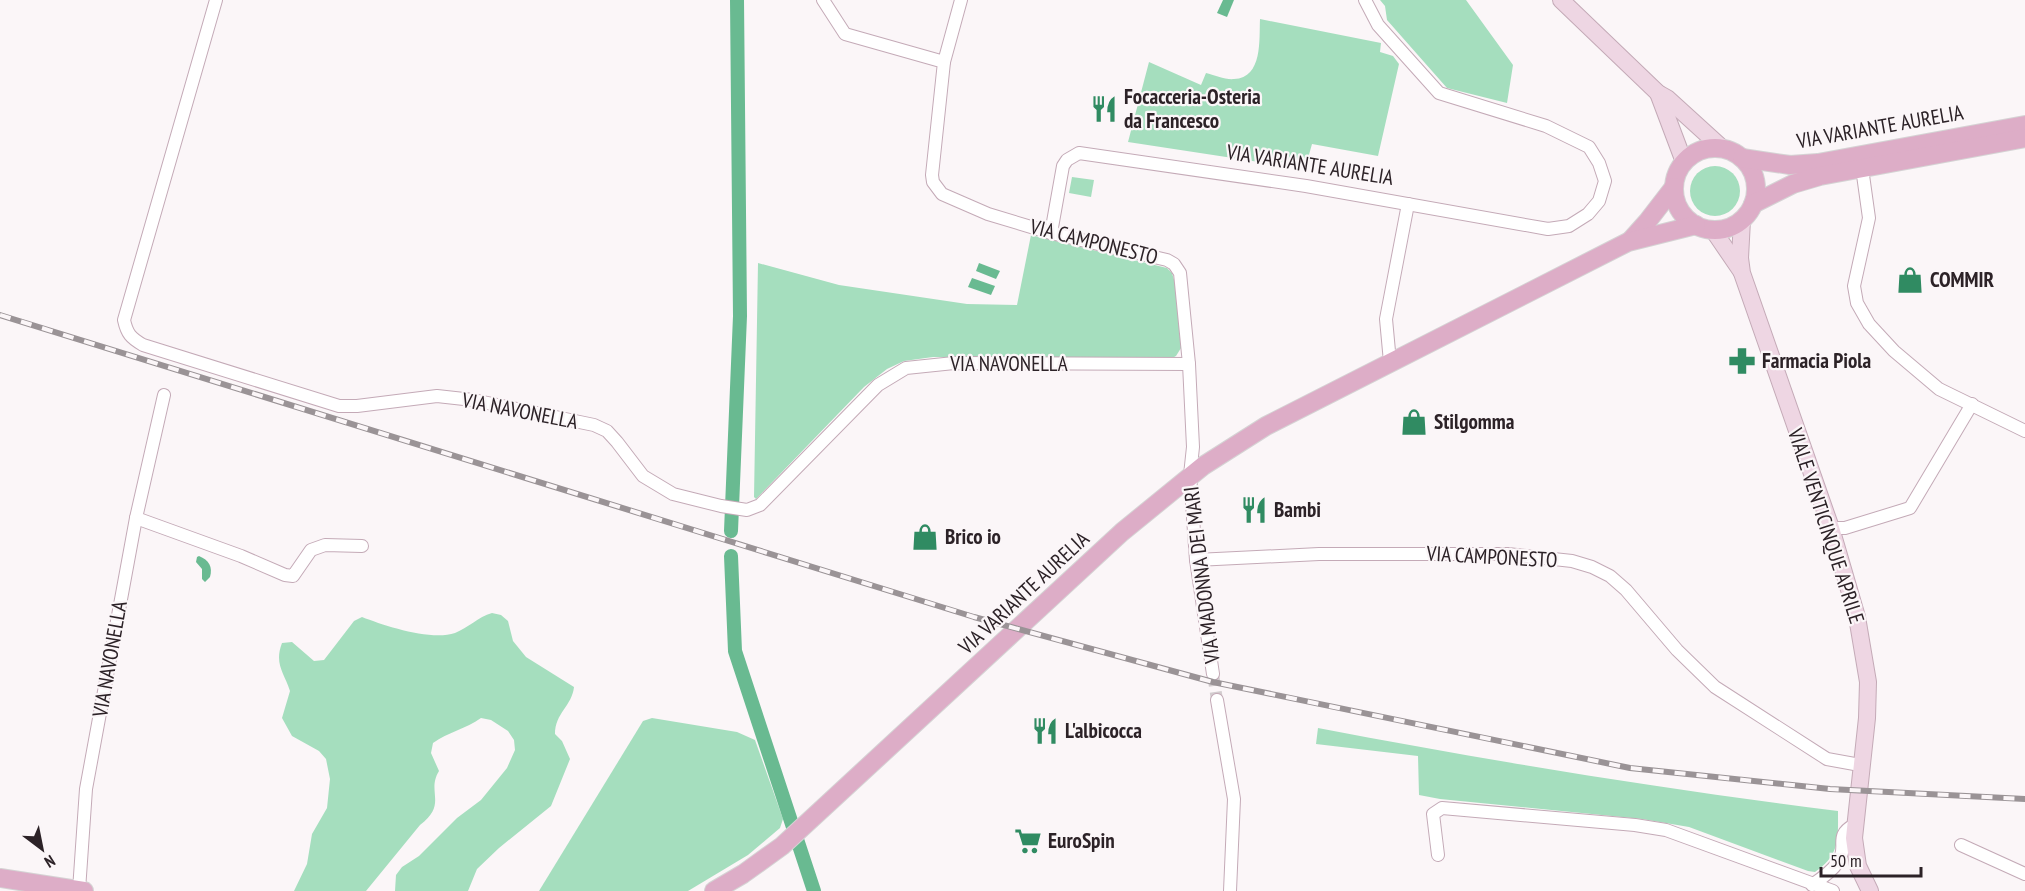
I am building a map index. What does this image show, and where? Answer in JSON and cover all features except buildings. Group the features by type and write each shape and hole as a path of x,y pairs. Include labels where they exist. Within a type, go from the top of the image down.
{"main road":[{"path":"1561,0 1658,93 1667,98 1722,148 1742,158 1750,167 1755,179 1756,191 1753,204 1742,220 1733,225 1705,227 1686,218 1679,209 1674,187 1677,174 1684,162 1695,153 1722,148"},
{"path":"1658,93 1684,162"},
{"name":"VIA VARIANTE AURELIA","path":"1742,158 1790,165 1818,163 2025,125"},
{"name":"VIA VARIANTE AURELIA","path":"1753,204 1793,184 1862,168 2025,138"},
{"name":"VIA VARIANTE AURELIA","path":"1629,242 1674,187"},
{"name":"VIALE VENTICINQUE APRILE","path":"1742,220 1740,258 1742,273 1831,528 1856,614 1868,682 1867,718 1860,765 1854,838 1858,866 1870,891"},
{"name":"VIA VARIANTE AURELIA","path":"714,891 782,846 1122,532 1190,475 1266,426 1629,242 1705,227"},
{"name":"VIALE VENTICINQUE APRILE","path":"1705,227 1742,273"},
{"path":"723,891 741,875"},
{"path":"10,883 82,891"}],"street":[{"name":"VIA NAVONELLA","path":"216,0 124,320 131,338 143,345 339,406 357,406 437,396 473,400 594,425 607,431 643,476 657,486 673,494 747,510 760,505 878,385 906,368 954,363 1189,364"},
{"path":"823,0 845,34 944,62"},
{"name":"VIA CAMPONESTO","path":"961,0 944,62 932,176 937,190 988,214 1051,233 1167,260 1174,264 1180,273 1189,364 1192,447 1190,475"},
{"name":"VIA VARIANTE AURELIA","path":"1051,233 1063,166 1066,160 1079,153 1294,184 1548,229 1569,226 1588,214 1599,201 1605,181 1599,163 1589,147 1546,126 1439,93 1378,25 1365,0"},
{"path":"1862,168 1869,218 1854,286 1857,303 1869,324 1894,351 1939,389 2025,431"},
{"name":"VIA VARIANTE AURELIA","path":"1390,362 1386,319 1408,204"},
{"name":"VIA NAVONELLA","path":"82,891 86,789 136,518 164,395"},
{"path":"1831,528 1845,528 1910,508 1972,404"},
{"name":"VIA MADONNA DEI MARI","path":"1190,475 1196,560 1213,674"},
{"path":"136,518 285,575 293,576 310,550 325,544 362,546"},
{"name":"VIA CAMPONESTO","path":"1196,560 1319,554 1508,554 1572,561 1592,567 1610,576 1626,590 1677,650 1715,687 1827,759 1860,765"},
{"path":"1217,699 1234,799 1230,891"},
{"path":"1438,855 1433,814 1442,808 1635,825 1666,830 1833,891"},
{"path":"1812,885 1839,862 1845,829 1854,825"},
{"path":"1961,845 2025,874"}],"shaded area":[{"path":"1223,0 1234,0 1227,17 1217,13"},
{"path":"1380,0 1466,0 1513,65 1507,103 1447,88 1387,20 1385,6"},
{"path":"1260,19 1381,43 1380,52 1393,56 1399,64 1378,156 1312,144 1305,169 1128,142 1149,62 1201,85 1206,73 1227,79 1243,77 1255,65 1258,56"},
{"path":"1715,166 1724,168 1735,177 1740,191 1738,200 1729,211 1715,216 1706,214 1695,205 1690,191 1692,182 1701,171"},
{"path":"1072,177 1094,180 1091,197 1069,193"},
{"path":"1031,235 1167,268 1172,273 1175,283 1181,348 1176,356 1170,359 933,357 904,361 887,369 864,387 756,499 754,497 758,263 839,285 967,304 1017,305"},
{"path":"979,263 1000,271 996,279 976,271"},
{"path":"972,278 995,286 991,295 968,287"},
{"path":"199,556 208,562 210,567 210,577 205,582 202,579 202,569 196,562"},
{"path":"492,613 501,615 508,621 513,641 526,657 574,687 573,694 560,715 556,727 555,734 562,741 570,759 551,806 477,869 468,891 395,891 396,875 402,867 419,856 457,818 481,800 507,768 515,750 514,740 508,731 491,720 481,718 433,743 431,753 439,771 434,785 433,811 366,891 294,891 307,864 312,834 327,808 330,779 326,759 319,751 292,736 282,718 290,691 279,662 282,643 292,642 314,661 324,660 354,621 362,617 421,634 445,635 460,631"},
{"path":"652,718 737,732 755,740 783,819 780,828 748,855 688,891 539,891 643,721"},
{"path":"1318,728 1577,774 1838,811 1836,846 1829,859 1815,872 1689,827 1642,819 1419,795 1418,756 1316,744"}],"waterway":[{"path":"731,531 740,316 737,0"},
{"path":"731,556 735,651 814,891"}],"tunnel":[{"path":"1213,674 1217,700"}],"railway":[{"path":"0,315 974,617 1213,682 1630,768 1830,789 2025,799"}],"place":[{"name":"Focacceria-Osteria da Francesco","path":"1104,109"},
{"name":"COMMIR","path":"1910,280"},
{"name":"Farmacia Piola","path":"1742,361"},
{"name":"Stilgomma","path":"1414,422"},
{"name":"Bambi","path":"1254,510"},
{"name":"Brico io","path":"925,537"},
{"name":"L'albicocca","path":"1045,731"},
{"name":"EuroSpin","path":"1028,841"}]}
